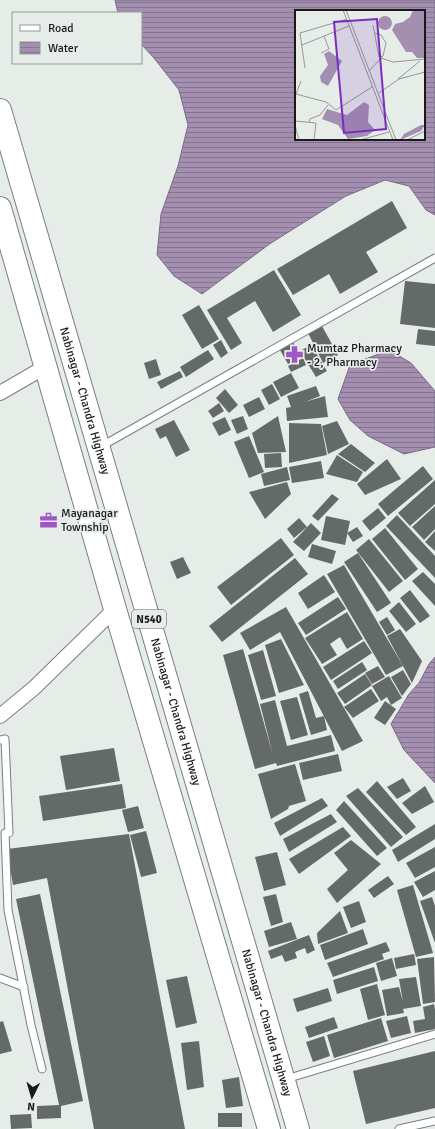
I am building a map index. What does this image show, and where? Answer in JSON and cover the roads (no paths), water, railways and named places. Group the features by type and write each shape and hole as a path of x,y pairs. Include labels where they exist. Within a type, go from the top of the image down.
{"highway":[{"name":"Nabinagar - Chandra Highway","path":"0,110 298,1129"},
{"name":"N540","path":"0,208 115,610 269,1129"}],"street":[{"path":"0,393 45,367"},
{"path":"0,716 34,688 115,610"}],"lane":[{"path":"98,448 435,258"},
{"path":"0,740 5,740 6,755 9,833 5,833 8,910 31,1025 42,1069"},
{"path":"0,978 24,986"},
{"path":"284,1080 435,1034"},
{"path":"399,1129 435,1122"}],"water":[{"path":"115,0 435,0 435,215 426,210 409,186 385,180 346,196 271,243 202,294 174,276 157,255 161,214 178,166 188,125 179,90 142,45 142,12 118,12"},
{"path":"389,350 411,363 435,391 435,447 404,454 368,436 350,420 338,399 350,365"},
{"path":"435,657 435,783 404,750 391,724 409,694 419,683 429,664"}],"place":[{"name":"Mumtaz Pharmacy - 2, Pharmacy","path":"294,355"},
{"name":"Mayanagar Township","path":"48,520"}]}
